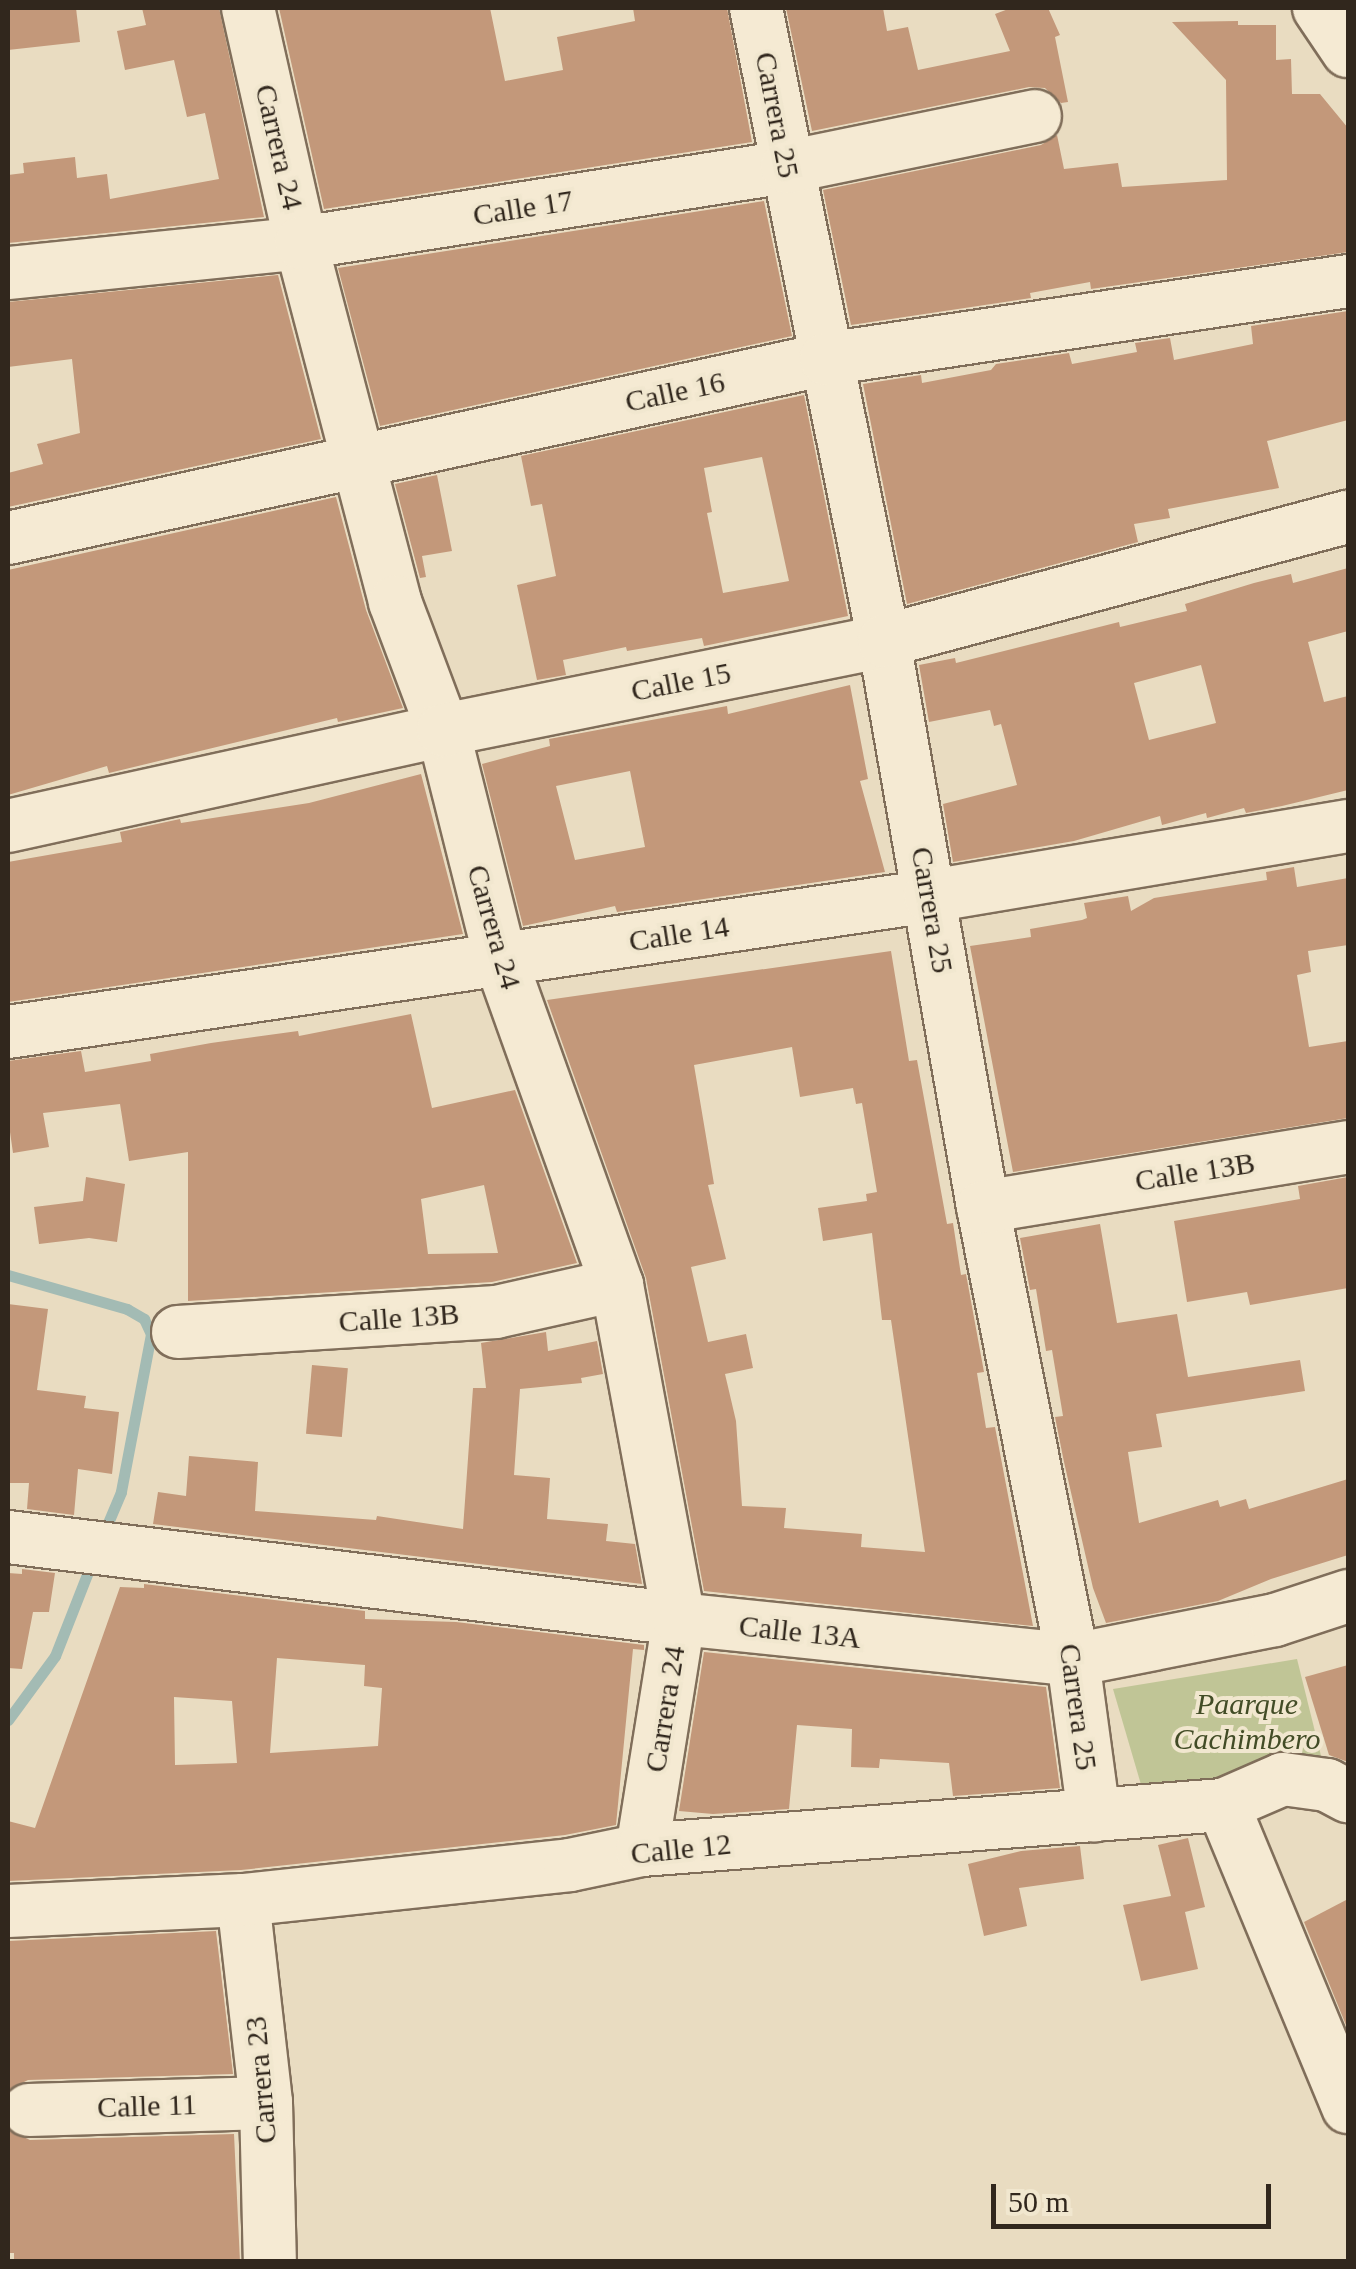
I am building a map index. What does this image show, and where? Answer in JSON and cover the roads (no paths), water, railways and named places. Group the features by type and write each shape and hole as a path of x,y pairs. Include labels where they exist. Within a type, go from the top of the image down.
{"street":[{"name":"Carrera 24","path":"248,8 301,243 395,602 443,730 501,961 617,1285 680,1620 642,1850"},
{"name":"Carrera 25","path":"756,8 884,641 983,1207 1073,1660 1094,1816"},
{"path":"1319,8 1348,51"},
{"name":"Calle 17","path":"8,273 301,243 788,167 1035,116"},
{"name":"Calle 16","path":"8,538 826,359 1348,281"},
{"name":"Calle 15","path":"8,826 443,730 884,641 1348,517"},
{"name":"Calle 14","path":"8,1032 930,896 1348,826"},
{"name":"Calle 13B","path":"983,1207 1348,1147"},
{"name":"Calle 13B","path":"178,1332 496,1312 617,1285"},
{"name":"Calle 13A","path":"8,1537 680,1620 1073,1660 1275,1620 1348,1596"},
{"name":"Calle 12","path":"8,1912 243,1900 570,1866 642,1850 1224,1805 1283,1779 1326,1785 1348,1796"},
{"path":"1224,1805 1334,2038 1348,2107"},
{"name":"Carrera 23","path":"243,1900 266,2103 270,2262"},
{"name":"Calle 11","path":"29,2110 266,2103"}],"waterway":[{"path":"8,1275 127,1309 144,1319 151,1334 121,1492 102,1537"},
{"path":"8,1720 55,1656 93,1559"}],"park label":[{"name":"Paarque Cachimbero","path":"1247,1721"}]}
